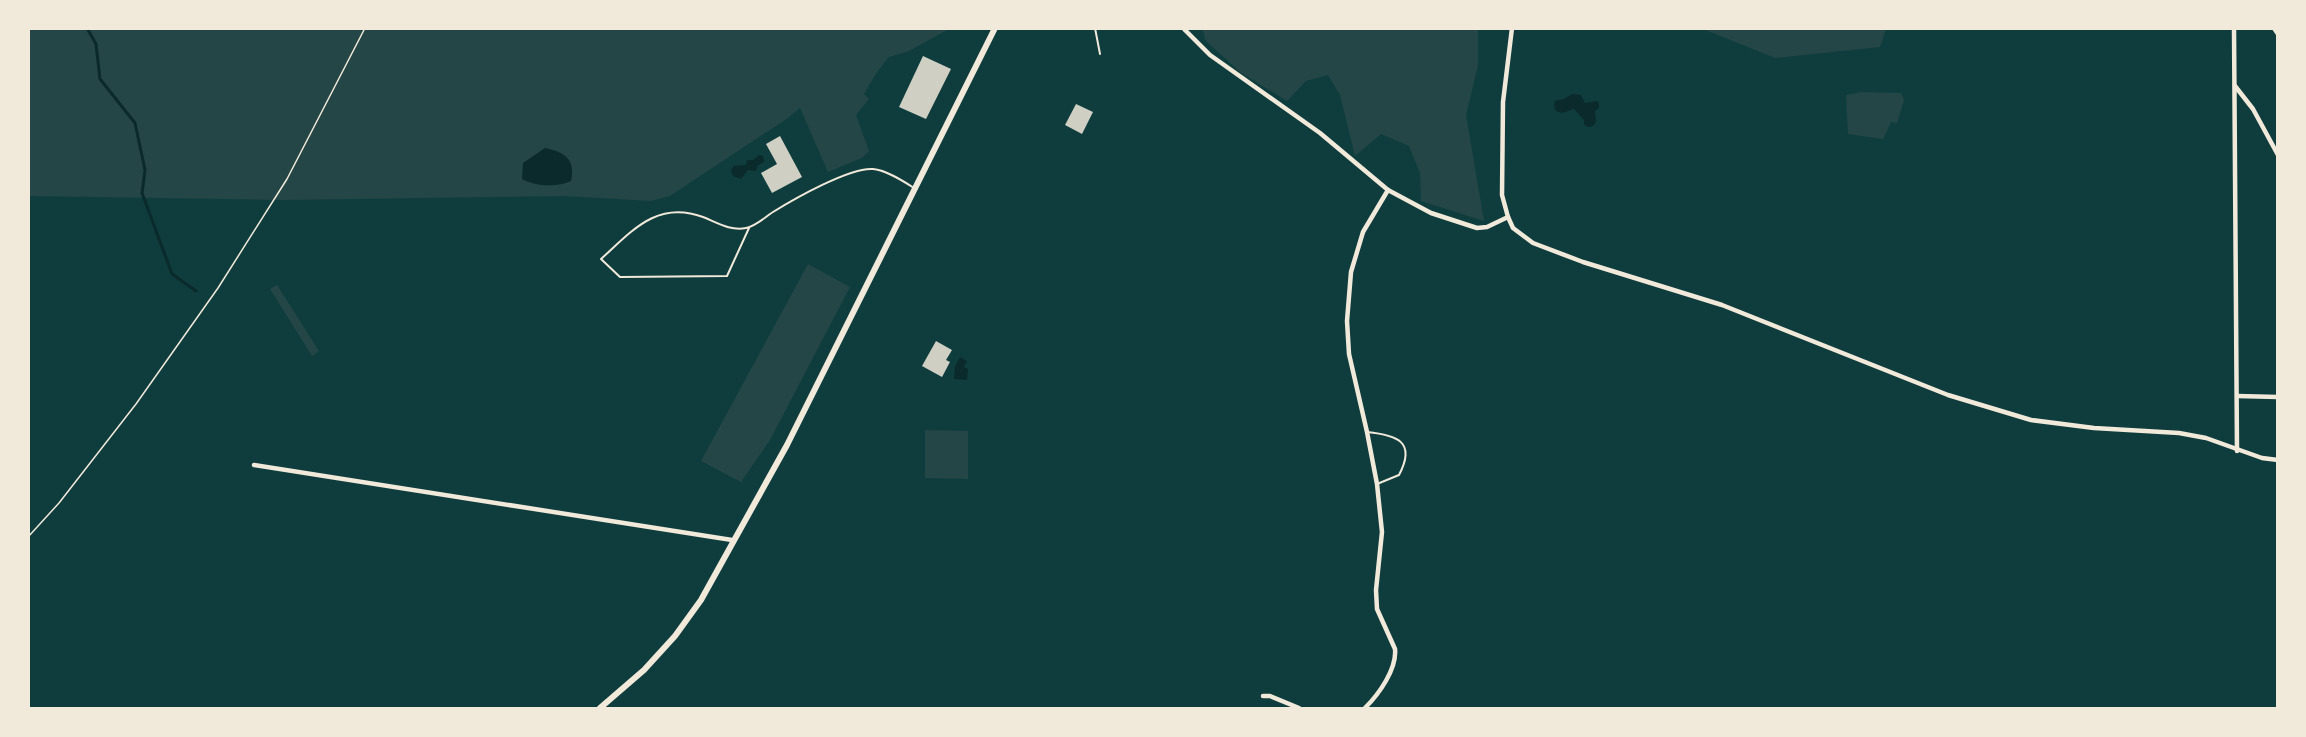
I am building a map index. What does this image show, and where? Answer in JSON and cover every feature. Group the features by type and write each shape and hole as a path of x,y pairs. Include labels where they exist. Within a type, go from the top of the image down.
{"street":[{"path":"600,708 644,670 675,636 701,600 732,540 787,445 995,28"},
{"path":"1183,28 1210,55 1320,133 1388,190 1431,213 1477,228 1487,227 1508,217"},
{"path":"1512,28 1503,102 1501,181 1508,217 1520,235 1533,243 1583,262 1722,305 1948,395 2031,420 2094,428 2179,433 2206,438 2262,458 2277,460"},
{"path":"2234,28 2237,450"},
{"path":"2274,28 2277,34"},
{"path":"2235,86 2253,109 2277,155"},
{"path":"1365,708 1382,686 1396,656 1377,609 1376,590 1382,532 1377,484 1349,354 1347,321 1349,279 1364,232 1388,190"},
{"path":"2237,396 2277,397"},
{"path":"254,465 732,540"},
{"path":"1263,696 1270,696 1299,708"}],"lane":[{"path":"1095,28 1100,54"},
{"path":"749,228 727,276 620,277 601,260 636,228 652,217 675,212 693,214 728,228 749,228 810,192 863,170 875,169 915,189"},
{"path":"1367,432 1386,434 1397,438 1404,445 1404,460 1399,475 1377,484"}],"path":[{"path":"28,537 59,503 136,404 218,288 287,179 365,28"}],"shaded area":[{"path":"28,29 949,29 909,51 889,57 877,72 864,94 869,99 856,115 869,151 862,158 828,172 800,108 670,196 651,201 564,196 284,200 29,196"},
{"path":"1203,29 1478,29 1478,65 1466,115 1484,221 1421,201 1420,173 1409,146 1381,134 1355,156 1340,95 1328,75 1306,81 1287,101 1241,73 1205,40"},
{"path":"1703,29 1886,29 1880,47 1775,58"},
{"path":"1861,92 1901,93 1904,100 1897,123 1891,122 1883,139 1848,134 1846,95"},
{"path":"1572,94 1581,95 1585,103 1597,101 1599,103 1599,108 1595,111 1596,122 1593,126 1588,127 1584,124 1584,120 1574,109 1562,113 1556,111 1555,101"},
{"path":"545,148 563,154 567,158 572,167 571,181 559,185 546,185 522,179 523,163"},
{"path":"759,155 763,156 764,162 758,165 756,171 748,170 741,179 733,176 731,171 733,166 746,165 747,160 753,160"},
{"path":"808,264 850,287 770,440 741,482 701,461"},
{"path":"277,285 319,351 312,356 270,289"},
{"path":"960,357 967,361 964,367 968,369 967,380 954,379 955,366"},
{"path":"925,430 968,431 968,479 925,478"}],"building":[{"path":"923,56 951,69 926,119 899,107"},
{"path":"1076,104 1093,112 1082,134 1065,125"},
{"path":"780,136 802,177 772,193 761,173 777,164 766,144"},
{"path":"936,341 952,350 946,360 950,362 942,377 922,366"}],"waterway":[{"path":"87,28 96,44 100,79 135,123 145,170 142,193 172,274 196,291"}]}
